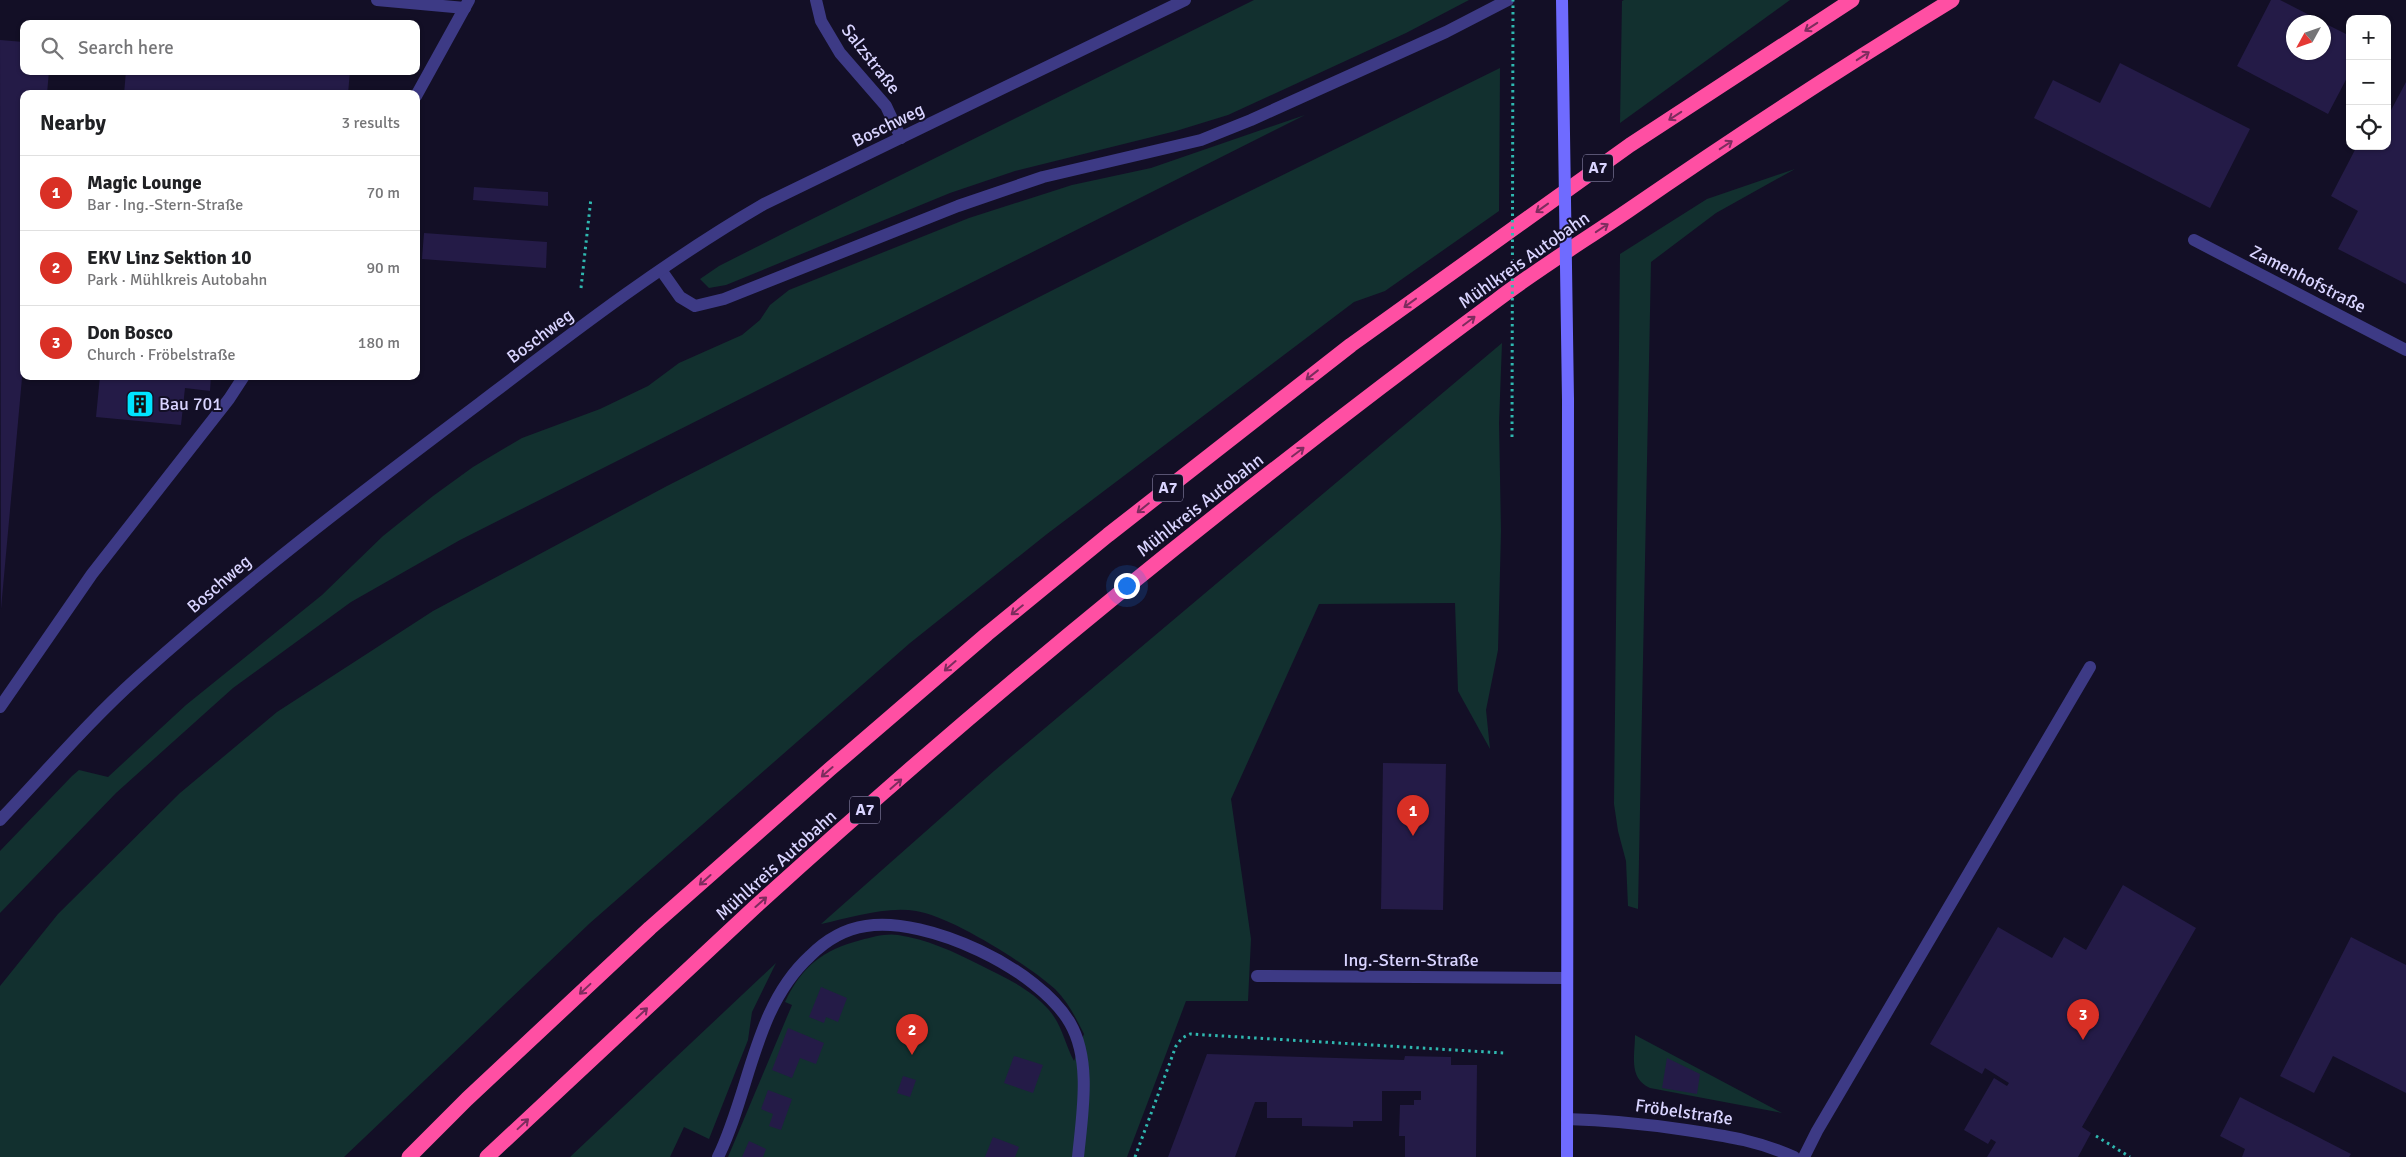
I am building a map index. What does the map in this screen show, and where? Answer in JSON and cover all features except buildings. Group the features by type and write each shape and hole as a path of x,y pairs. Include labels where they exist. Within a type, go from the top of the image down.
{"highway":[{"name":"Mühlkreis Autobahn","path":"409,1157 467,1099 673,908 987,634 1116,529 1225,442 1397,312 1630,145 1852,0"},
{"name":"Mühlkreis Autobahn","path":"487,1157 756,906 995,698 1144,573 1499,298 1693,166 1952,0"}],"main road":[{"path":"1562,0 1568,400 1567,1157"}],"street":[{"path":"377,0 467,4 419,90"},
{"name":"Salzstraße","path":"816,0 821,21 840,53 886,106 901,138"},
{"name":"Boschweg","path":"0,820 84,729 136,679 273,561 577,329 707,237 764,204 1185,0"},
{"path":"661,270 680,297 695,306 724,299 958,206 1024,184 1201,140 1251,120 1446,32 1508,0"},
{"name":"Zamenhofstraße","path":"2194,240 2406,350"},
{"path":"0,706 92,574 241,380"},
{"path":"1804,1157 1821,1123 2090,667"},
{"path":"718,1157 767,1020 783,987 802,964 828,942 850,930 880,925 902,925 966,946 1030,978 1053,1000 1070,1023 1081,1058 1083,1087 1078,1157"},
{"name":"Ing.-Stern-Straße","path":"1257,976 1566,978"},
{"name":"Fröbelstraße","path":"1567,1119 1613,1120 1733,1136 1767,1145 1794,1157"}],"path":[{"path":"1512,437 1513,0"},
{"path":"581,288 590,198"},
{"path":"1135,1157 1176,1046 1182,1038 1190,1034 1504,1053"},
{"path":"2096,1136 2130,1157"}],"green space":[{"path":"1254,0 1469,0 1406,33 1228,115 1176,131 1015,171 950,193 726,285 709,288 700,279 719,266 786,232"},
{"path":"1790,0 1620,123 1622,1"},
{"path":"1500,68 1499,211 1385,291 1354,302 1047,534 910,643 590,923 344,1157 0,1157 0,986 58,914 180,793 277,712 433,611 667,486 1185,223"},
{"path":"1305,115 460,540 351,602 233,688 116,793 0,913 0,851 72,776 79,770 108,777 186,705 322,595 383,536 473,467 522,438 600,409 648,386 679,363 742,335 760,320 770,305 789,290 969,218 1072,185 1151,168"},
{"path":"1795,169 1716,213 1651,262 1638,909 1628,906 1626,861 1618,831 1614,804 1620,254 1707,199"},
{"path":"1502,343 1499,423 1501,531 1498,650 1486,710 1490,749 1458,691 1455,603 1319,604 1231,799 1251,939 1248,1001 1186,1001 1127,1157 728,1157 792,1005 785,1002 792,989 806,969 815,961 835,949 861,940 898,935 919,940 961,955 1017,984 1049,1010 1060,1028 1074,1061 1084,1034 1060,994 1027,967 968,932 931,915 904,910 868,913 821,924 994,771"},
{"path":"776,963 752,1012 748,1040 709,1139 684,1127 670,1157 570,1157"},
{"path":"1635,1035 1782,1113 1650,1088 1638,1078 1634,1065"}],"place":[{"name":"Bau 701","path":"140,404"},
{"name":"Magic Lounge","path":"1413,836"},
{"name":"Don Bosco","path":"2083,1040"},
{"name":"EKV Linz Sektion 10","path":"912,1055"}]}
